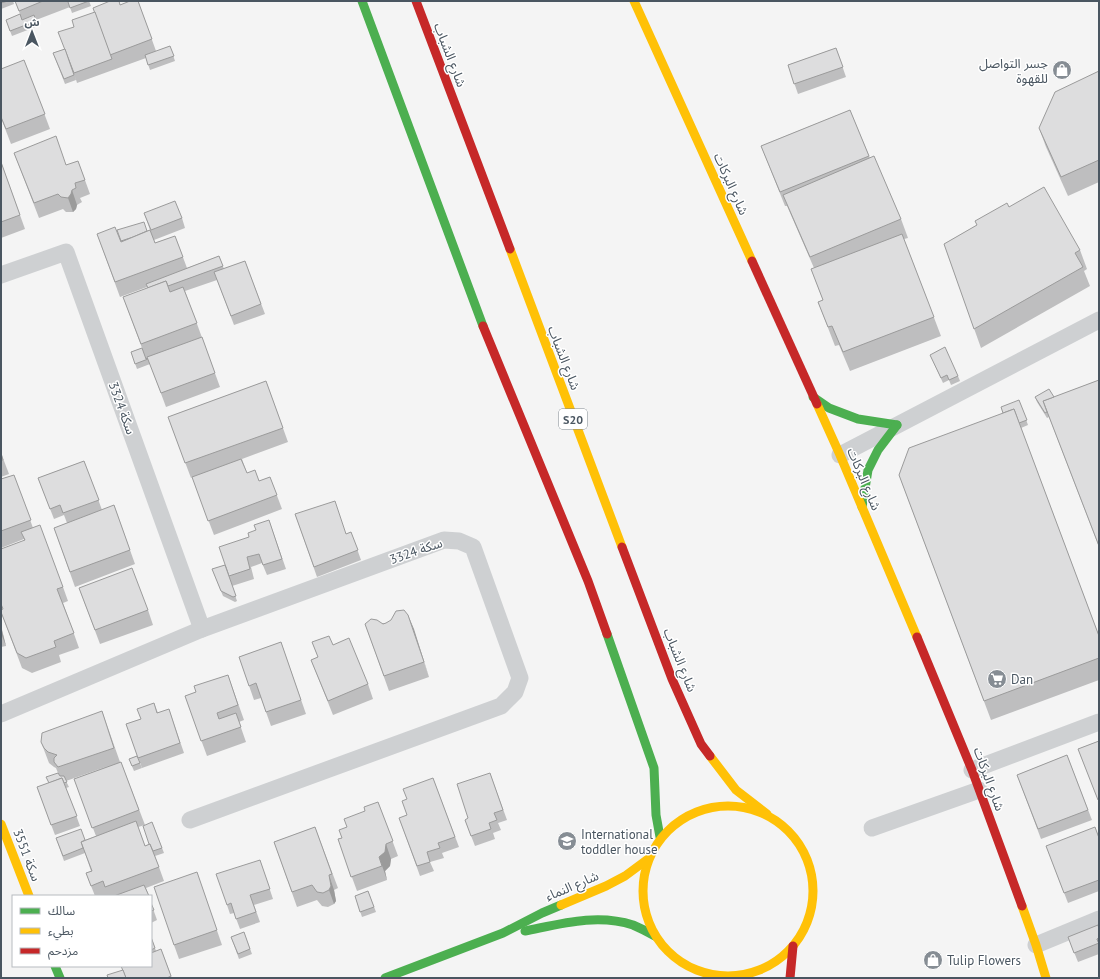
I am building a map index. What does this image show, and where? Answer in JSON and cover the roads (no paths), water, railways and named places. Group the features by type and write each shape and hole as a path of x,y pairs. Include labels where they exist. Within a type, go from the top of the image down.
{"main road":[{"path":"362,1 482,324 588,581 654,768 656,814 660,837"},
{"name":"شارع الشباب","path":"416,1 672,679 701,744 736,790 767,814"},
{"name":"شارع البركات","path":"634,1 840,455 862,507 972,770 1036,945 1046,978"},
{"path":"813,397 829,408 858,419 897,425 878,450 868,470 862,507"},
{"name":"S20","path":"721,805 745,807 767,814 792,833 802,847 809,862 814,879 814,896 811,914 804,931 794,946 772,964 747,974 720,977 700,972 682,963 667,951 655,936 646,918 642,898 643,878 648,859 660,837 678,821 698,810 721,805"},
{"name":"سكة 3551","path":"1,824 29,895"},
{"name":"شارع النماء","path":"385,978 504,933 542,913 606,886 625,876 648,859"},
{"name":"شارع النماء","path":"504,933 524,931 585,919 609,920 633,926 655,936"},
{"name":"S20","path":"790,978 794,946"},
{"path":"55,967 60,978"}],"street":[{"name":"سكة 3324","path":"1,275 66,252 202,629"},
{"path":"840,455 1099,320"},
{"name":"سكة 3324","path":"1,714 202,629 444,540 459,541 473,547 520,678 515,692 500,706 190,820"},
{"path":"972,770 1099,722"},
{"path":"872,828 979,790"},
{"path":"1036,945 1099,919"}],"place":[{"name":"جسر التواصل للقهوة","path":"1062,70"},
{"name":"Dan","path":"997,679"},
{"name":"International toddler house","path":"567,841"},
{"name":"Tulip Flowers","path":"933,960"}]}
